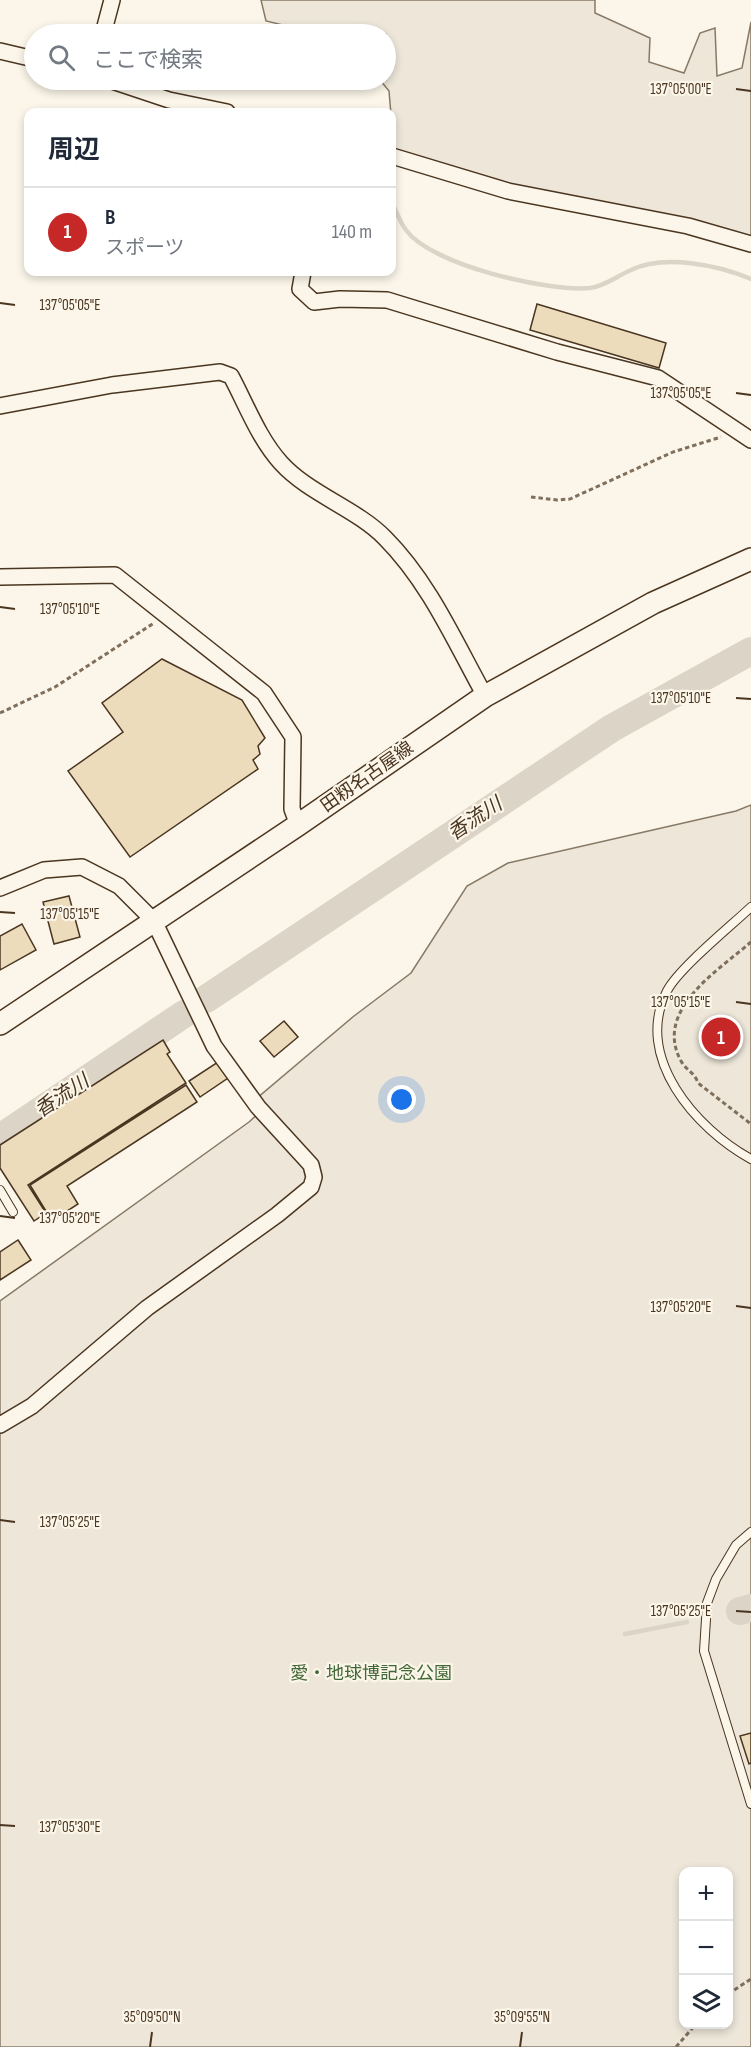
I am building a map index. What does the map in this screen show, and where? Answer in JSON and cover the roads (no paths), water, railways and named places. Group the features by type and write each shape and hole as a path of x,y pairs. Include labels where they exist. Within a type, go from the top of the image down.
{"main road":[{"name":"田籾名古屋線","path":"0,1024 298,825 485,696 654,603 751,559"}],"street":[{"path":"106,24 112,0"},
{"path":"0,51 24,57"},
{"path":"139,90 169,100 208,108"},
{"path":"396,157 508,191 688,226 751,244"},
{"path":"302,276 300,289 314,302 340,299 387,300 557,352 658,378 751,440"},
{"path":"0,406 112,385 220,372 231,375 266,442 281,464 322,495 383,535 415,569 485,696"},
{"path":"0,577 115,575 264,693 293,737 292,809 298,825"},
{"path":"0,888 44,870 82,867 119,886 154,921 214,1046 258,1107 311,1165 314,1177 311,1188 147,1308 32,1406 0,1425"}],"lane":[{"path":"751,907 667,990 660,1012 657,1038 666,1070 711,1132 751,1159"},
{"path":"0,1190 14,1212"},
{"path":"751,1532 736,1545 716,1579 707,1604 704,1639 707,1662 751,1804"}],"waterway":[{"path":"396,211 406,230 419,243 464,265 520,281 547,286 590,288 644,265 675,262 723,269 751,279"},
{"name":"香流川","path":"206,999 612,728 751,651"},
{"name":"香流川","path":"0,1138 184,1014"},
{"path":"740,1611 751,1608"},
{"path":"625,1634 687,1622"}],"place":[{"name":"B","path":"721,1037"}],"park label":[{"name":"愛・地球博記念公園","path":"371,1673"}]}
